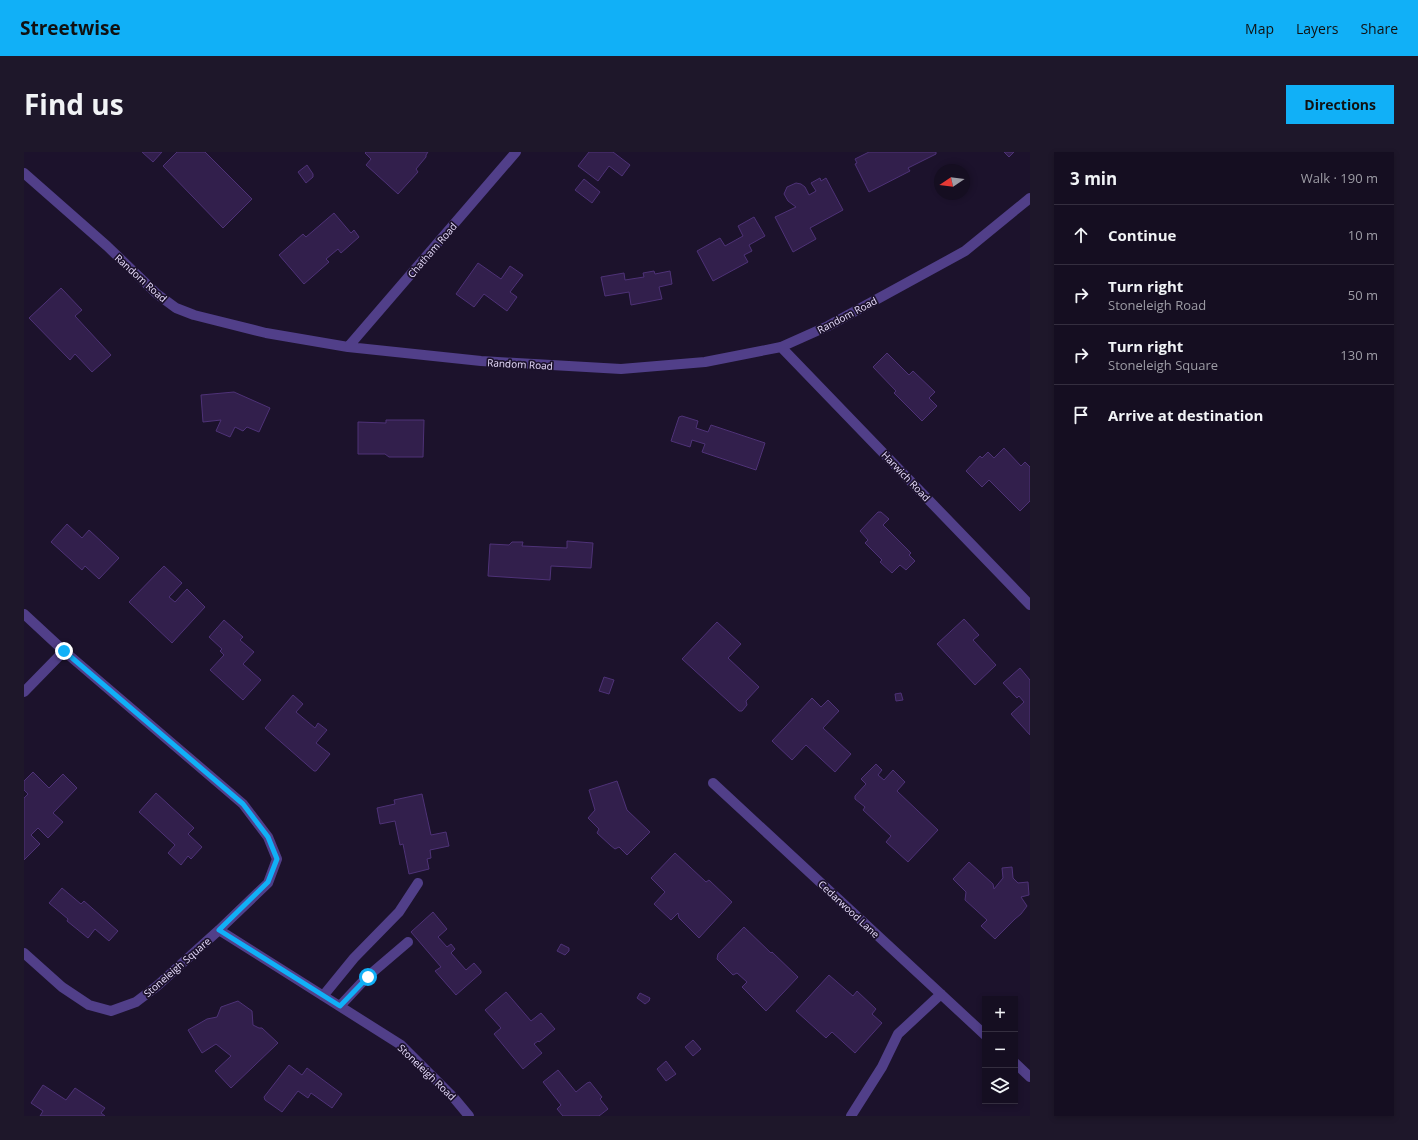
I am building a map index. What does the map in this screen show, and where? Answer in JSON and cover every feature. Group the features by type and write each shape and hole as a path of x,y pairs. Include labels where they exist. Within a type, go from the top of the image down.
{"street":[{"name":"Chatham Road","path":"348,347 516,152"},
{"name":"Random Road","path":"24,172 107,246 157,294 176,308 194,315 266,333 348,347 482,362 621,369 705,362 781,347 828,326 965,251 1030,198"},
{"name":"Harwich Road","path":"781,347 1030,605"},
{"name":"Stoneleigh Square","path":"24,614 64,651 243,804 268,837 277,859 268,882 219,930 157,986 136,1002 111,1011 89,1005 62,987 24,953"},
{"path":"24,692 64,651"},
{"name":"Cedarwood Lane","path":"713,782 773,840 982,1032"},
{"path":"323,996 354,958 399,912 418,882"},
{"name":"Stoneleigh Road","path":"219,930 401,1045 454,1098 469,1116"},
{"path":"340,1006 368,977 408,942"},
{"path":"851,1116 882,1067 898,1034 941,994"},
{"path":"1018,1066 1030,1077"}],"building":[{"path":"142,152 162,152 153,162"},
{"path":"177,152 205,152 252,199 223,228 163,166"},
{"path":"428,152 426,157 416,169 418,172 398,194 366,165 371,159 365,153"},
{"path":"589,152 613,152 630,165 622,176 609,166 598,181 578,166"},
{"path":"869,152 936,152 936,154 908,168 910,171 869,192 855,164 857,163 855,159"},
{"path":"1004,152 1014,152 1009,157"},
{"path":"307,165 313,174 313,177 306,183 298,172"},
{"path":"820,178 821,181 826,178 843,210 810,228 816,239 793,252 775,217 796,207 788,201 784,194 787,187 796,183 801,184 805,187 809,195 816,191 811,183"},
{"path":"584,179 600,192 592,203 575,190"},
{"path":"334,213 351,233 354,230 359,237 341,253 338,249 326,259 329,262 304,284 279,255 303,234 306,237"},
{"path":"754,217 765,236 749,245 752,251 744,255 748,262 713,281 697,251 720,238 725,246 743,236 738,226"},
{"path":"478,263 501,279 510,266 523,275 510,292 517,297 507,311 484,294 474,307 456,294"},
{"path":"654,271 655,274 670,271 672,284 659,287 662,299 631,305 629,292 605,296 601,277 624,273 625,280 644,277 643,273"},
{"path":"61,288 82,310 75,316 111,355 92,372 75,354 70,360 29,318"},
{"path":"887,353 909,375 913,371 935,392 929,398 937,406 922,421 894,393 896,391 873,367"},
{"path":"234,392 270,408 259,432 247,427 243,431 235,427 230,437 216,431 221,420 203,422 201,395"},
{"path":"682,416 698,421 696,428 708,432 711,425 765,443 756,470 702,452 705,444 692,440 690,447 671,441 679,417"},
{"path":"386,420 424,420 423,457 389,457 385,454 358,454 358,422 386,423"},
{"path":"1004,448 1021,466 1025,462 1030,467 1030,501 1020,511 989,480 982,487 966,471 980,456 982,458 988,452 994,458"},
{"path":"878,512 881,512 889,519 883,525 911,553 909,555 915,561 906,570 900,565 892,573 880,562 882,560 865,543 868,540 860,531"},
{"path":"67,524 82,538 89,530 119,558 99,579 85,566 82,570 51,542"},
{"path":"567,541 593,543 591,568 551,566 550,580 488,576 490,544 509,545 512,542 523,542 522,546 567,548"},
{"path":"164,566 182,583 169,597 175,602 187,589 205,607 172,643 129,602"},
{"path":"964,619 979,635 973,640 996,665 975,685 937,644"},
{"path":"224,620 243,637 240,640 254,652 243,664 261,680 243,700 210,670 224,655 220,651 222,649 209,637"},
{"path":"717,622 741,644 728,658 759,687 746,701 747,705 742,711 739,711 682,659"},
{"path":"1020,668 1030,680 1030,735 1011,714 1024,702 1019,696 1017,698 1003,683"},
{"path":"604,677 614,680 609,694 599,691"},
{"path":"901,693 903,700 896,701 895,694"},
{"path":"293,695 303,704 296,712 315,728 318,723 327,730 316,743 330,754 316,771 314,771 265,728"},
{"path":"812,698 821,707 828,700 839,711 823,728 851,754 835,772 806,745 792,760 772,741"},
{"path":"876,764 882,770 878,775 884,780 893,770 905,782 897,791 938,830 908,862 886,842 891,836 863,810 865,807 855,799 855,796 866,784 861,779"},
{"path":"33,772 49,788 63,774 77,788 53,813 63,822 48,838 38,828 31,835 40,844 24,860 24,798 28,794 24,790 24,781"},
{"path":"617,781 627,810 650,832 627,855 619,847 615,849 597,833 599,829 588,818 595,810 589,790"},
{"path":"156,793 194,828 188,834 202,847 191,859 188,856 181,865 168,853 175,845 139,812"},
{"path":"422,794 431,835 446,832 449,846 430,850 431,858 427,859 429,869 409,874 403,844 400,845 395,821 380,824 377,808 395,804 394,800"},
{"path":"675,853 706,882 709,880 732,902 699,938 679,918 678,913 671,920 654,904 665,892 651,878"},
{"path":"969,862 993,884 994,889 1003,878 1002,868 1012,867 1013,878 1018,883 1028,882 1029,895 1021,897 1027,906 1021,914 995,939 981,926 987,920 965,900 966,892 953,879"},
{"path":"62,888 81,904 84,901 118,931 109,941 95,929 88,938 67,921 68,919 49,903"},
{"path":"433,912 447,929 438,937 447,947 451,944 455,949 451,953 466,970 474,963 481,971 481,973 456,995 435,971 441,967 411,932"},
{"path":"744,927 798,977 766,1011 742,987 747,982 737,973 733,975 717,959 718,954"},
{"path":"561,944 569,948 569,951 565,955 557,951"},
{"path":"829,975 853,996 857,991 876,1009 872,1014 882,1023 855,1053 832,1032 826,1038 796,1011"},
{"path":"506,992 531,1021 541,1013 555,1029 539,1042 538,1041 534,1044 542,1053 523,1069 494,1034 501,1028 485,1010"},
{"path":"640,993 650,998 645,1004 637,998"},
{"path":"238,1001 252,1011 253,1025 262,1028 278,1043 231,1088 215,1071 231,1056 216,1044 202,1053 188,1030 207,1019 217,1017 221,1007"},
{"path":"693,1040 701,1049 693,1056 685,1047"},
{"path":"666,1061 676,1074 666,1081 657,1069"},
{"path":"289,1065 302,1075 307,1068 342,1094 332,1108 311,1093 308,1098 298,1091 282,1112 265,1100 264,1097"},
{"path":"558,1070 576,1092 590,1082 602,1097 600,1099 608,1109 599,1116 563,1116 557,1109 561,1105 543,1082"},
{"path":"43,1085 66,1100 75,1088 105,1108 101,1113 105,1116 40,1116 43,1111 31,1103"}],"route":[{"path":"64,651 243,804 268,837 277,859 268,882 219,930 340,1006 368,977"}]}
